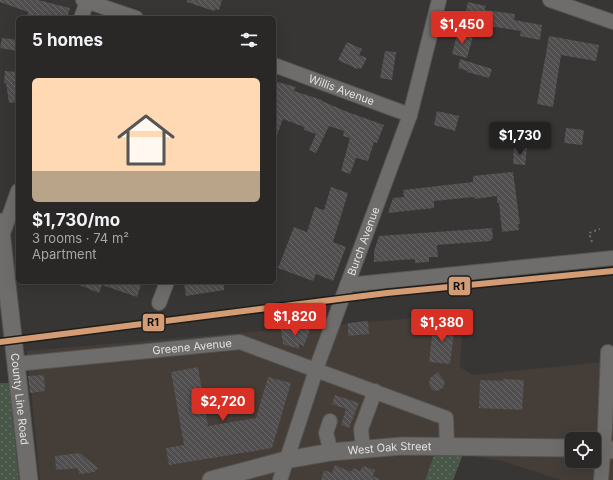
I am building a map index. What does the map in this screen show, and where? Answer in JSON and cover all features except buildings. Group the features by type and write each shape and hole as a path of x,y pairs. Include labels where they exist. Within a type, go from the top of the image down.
{"main road":[{"name":"County Line Road","path":"1,229 29,480"},
{"name":"West Oak Street","path":"211,480 286,460 331,452 363,449 402,446 565,448"}],"street":[{"name":"Burch Avenue","path":"280,480 316,369 410,115 439,0"},
{"path":"550,0 613,22"},
{"path":"81,16 85,1 130,16"},
{"name":"Willis Avenue","path":"276,66 410,115"},
{"path":"1,229 16,195"},
{"path":"347,285 613,258"},
{"path":"159,303 166,284"},
{"name":"Greene Avenue","path":"16,364 240,342 446,418 447,446"},
{"path":"601,480 604,449 608,352"},
{"path":"363,449 361,429 375,391"},
{"path":"330,421 326,433 331,452"}],"path":[{"path":"592,242 589,233 600,229"}],"shaded area":[{"path":"463,314 460,367 473,375 613,361 613,480 561,480 503,461 463,454 453,480 40,480 27,351"}],"green space":[{"path":"0,383 9,383 19,480 0,480"},
{"path":"435,453 463,454 453,480 425,480"}],"transit line":[{"name":"R1","path":"0,342 387,293 613,271"}]}
